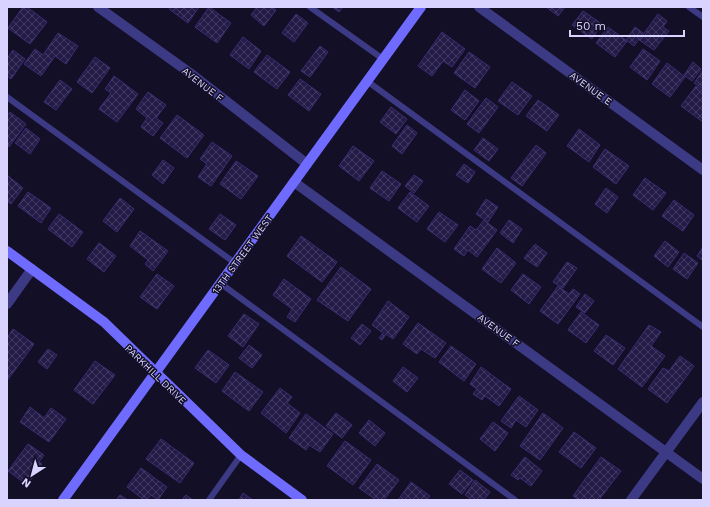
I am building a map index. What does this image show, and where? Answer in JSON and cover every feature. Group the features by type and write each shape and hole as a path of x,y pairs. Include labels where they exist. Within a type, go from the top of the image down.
{"street":[{"name":"AVENUE F","path":"98,7 190,73 306,164"},
{"name":"13TH STREET WEST","path":"63,500 421,7"},
{"name":"AVENUE E","path":"479,7 703,170"},
{"name":"AVENUE F","path":"294,182 703,479"},
{"name":"PARKHILL DRIVE","path":"7,251 104,322 241,455 302,500"},
{"path":"7,304 32,269"},
{"path":"631,500 703,402"}],"lane":[{"path":"310,7 383,60"},
{"path":"689,7 703,17"},
{"path":"367,81 703,327"},
{"path":"7,97 235,263"},
{"path":"220,283 515,500"},
{"path":"209,500 241,455"}],"building":[{"path":"23,7 27,7 47,22 30,44 8,28"},
{"path":"171,7 199,7 188,23 169,9"},
{"path":"209,7 231,23 217,43 195,27"},
{"path":"257,7 273,7 276,10 264,26 251,15"},
{"path":"332,7 343,7 339,12"},
{"path":"546,7 565,7 558,16"},
{"path":"583,11 602,24 592,39 572,25"},
{"path":"296,14 308,23 294,42 282,33"},
{"path":"658,14 667,21 663,27 669,31 654,50 639,40"},
{"path":"608,27 627,41 615,57 596,43"},
{"path":"635,27 643,33 634,46 626,40"},
{"path":"442,32 465,49 452,67 443,61 432,76 418,66"},
{"path":"58,33 78,46 66,64 55,56 41,76 24,64 35,49 43,55"},
{"path":"243,37 261,51 249,69 230,55"},
{"path":"320,46 328,52 310,77 301,71"},
{"path":"643,49 660,61 647,80 630,67"},
{"path":"13,50 25,59 11,79 7,76 7,59"},
{"path":"469,52 490,67 475,88 454,73"},
{"path":"267,55 290,72 277,89 254,72"},
{"path":"95,57 110,68 92,93 77,82"},
{"path":"693,62 701,69 692,81 684,75"},
{"path":"667,63 685,77 670,97 652,84"},
{"path":"703,70 703,89 694,83"},
{"path":"114,76 138,94 117,122 99,109 111,93 105,89"},
{"path":"300,79 321,94 309,111 288,95"},
{"path":"60,80 72,89 56,110 44,102"},
{"path":"512,82 532,96 518,115 498,101"},
{"path":"696,86 703,91 703,122 681,106"},
{"path":"465,90 479,101 465,120 451,110"},
{"path":"148,92 166,105 156,118 163,123 153,136 141,127 147,118 136,109"},
{"path":"486,98 498,107 479,133 467,124"},
{"path":"538,100 559,115 547,131 526,116"},
{"path":"391,107 407,119 396,134 380,122"},
{"path":"10,112 26,124 9,147 7,145 7,116"},
{"path":"177,115 204,135 187,158 160,138"},
{"path":"407,125 417,133 402,154 392,146"},
{"path":"26,128 40,139 30,154 15,143"},
{"path":"579,129 600,145 589,162 567,146"},
{"path":"483,138 498,149 489,161 474,150"},
{"path":"212,142 232,156 211,186 198,177 207,164 200,159"},
{"path":"536,145 546,153 522,186 511,178"},
{"path":"353,146 374,161 359,181 339,166"},
{"path":"605,149 629,166 616,184 593,167"},
{"path":"163,160 174,168 163,184 152,175"},
{"path":"236,161 258,176 241,199 220,184"},
{"path":"464,164 475,172 468,183 456,175"},
{"path":"382,171 401,184 389,201 370,188"},
{"path":"7,175 23,188 11,204 7,201"},
{"path":"414,175 423,181 414,193 405,186"},
{"path":"645,178 666,193 653,210 633,195"},
{"path":"606,188 618,197 607,213 595,204"},
{"path":"28,192 51,208 41,223 18,206"},
{"path":"410,192 429,206 417,222 398,208"},
{"path":"120,198 134,209 117,232 103,221"},
{"path":"486,199 498,207 488,222 476,214"},
{"path":"674,200 694,215 683,231 662,216"},
{"path":"439,212 458,225 445,242 427,229"},
{"path":"59,214 83,232 72,247 48,229"},
{"path":"220,214 236,225 225,240 209,229"},
{"path":"484,220 497,230 477,257 468,250 464,256 454,249 470,226 476,230"},
{"path":"509,220 522,229 513,243 500,233"},
{"path":"140,231 168,251 153,271 145,264 148,260 130,246"},
{"path":"301,236 337,262 322,282 287,256"},
{"path":"665,241 679,252 668,267 654,256"},
{"path":"99,243 116,256 104,272 87,259"},
{"path":"535,244 547,253 537,267 524,258"},
{"path":"703,247 703,261 697,256"},
{"path":"497,248 516,263 501,283 482,269"},
{"path":"684,253 698,263 687,279 673,269"},
{"path":"567,262 577,268 563,288 553,282"},
{"path":"341,267 371,289 348,321 317,300"},
{"path":"157,274 174,286 157,309 140,297"},
{"path":"523,274 541,287 529,304 511,290"},
{"path":"284,279 311,299 295,322 287,317 292,309 273,295"},
{"path":"558,286 569,294 573,289 580,294 558,324 540,311"},
{"path":"585,294 594,301 585,313 576,307"},
{"path":"388,301 409,317 393,339 386,334 382,340 379,338 383,333 372,325"},
{"path":"581,312 599,325 586,343 568,330"},
{"path":"244,314 259,324 243,347 228,336"},
{"path":"418,323 446,343 435,358 421,349 417,354 403,344"},
{"path":"362,324 371,331 360,345 351,338"},
{"path":"649,325 661,332 651,346 665,356 642,387 618,369"},
{"path":"13,329 34,344 7,381 7,338"},
{"path":"606,335 625,348 613,365 594,351"},
{"path":"249,345 262,355 252,368 239,358"},
{"path":"451,346 476,364 464,381 439,362"},
{"path":"48,349 57,355 47,369 38,362"},
{"path":"208,350 229,365 216,383 195,368"},
{"path":"680,356 694,366 667,403 648,389 663,368 669,371"},
{"path":"95,361 115,375 93,404 74,390"},
{"path":"403,367 418,378 407,392 393,381"},
{"path":"481,367 511,389 499,406 485,396 482,400 473,394 477,389 470,384"},
{"path":"235,372 263,392 249,411 222,391"},
{"path":"280,388 292,397 287,403 300,413 286,433 261,413"},
{"path":"519,396 538,410 526,427 516,420 511,428 501,421"},
{"path":"30,407 44,418 51,408 66,419 49,442 20,422"},
{"path":"336,413 352,425 342,438 326,426"},
{"path":"543,413 563,428 540,460 520,446"},
{"path":"306,414 333,434 320,452 309,445 306,450 289,438"},
{"path":"369,420 385,433 375,446 359,433"},
{"path":"493,422 508,433 495,451 480,439"},
{"path":"574,432 596,448 581,468 559,452"},
{"path":"161,439 194,463 180,483 146,459"},
{"path":"345,441 371,460 353,485 327,466"},
{"path":"28,444 44,455 39,462 42,464 27,485 8,471"},
{"path":"525,457 542,471 531,486 520,478 518,480 511,475"},
{"path":"601,457 621,471 599,500 579,500 573,496"},
{"path":"377,464 399,480 384,500 376,500 359,488"},
{"path":"141,468 167,487 158,500 151,495 147,500 144,500 127,487"},
{"path":"460,470 473,480 462,494 449,484"},
{"path":"475,480 490,492 484,500 472,500 465,495"},
{"path":"411,482 430,496 427,500 398,500"},
{"path":"243,493 253,500 239,500"},
{"path":"120,495 128,500 116,500"},
{"path":"186,495 193,500 185,500 183,498"}]}
